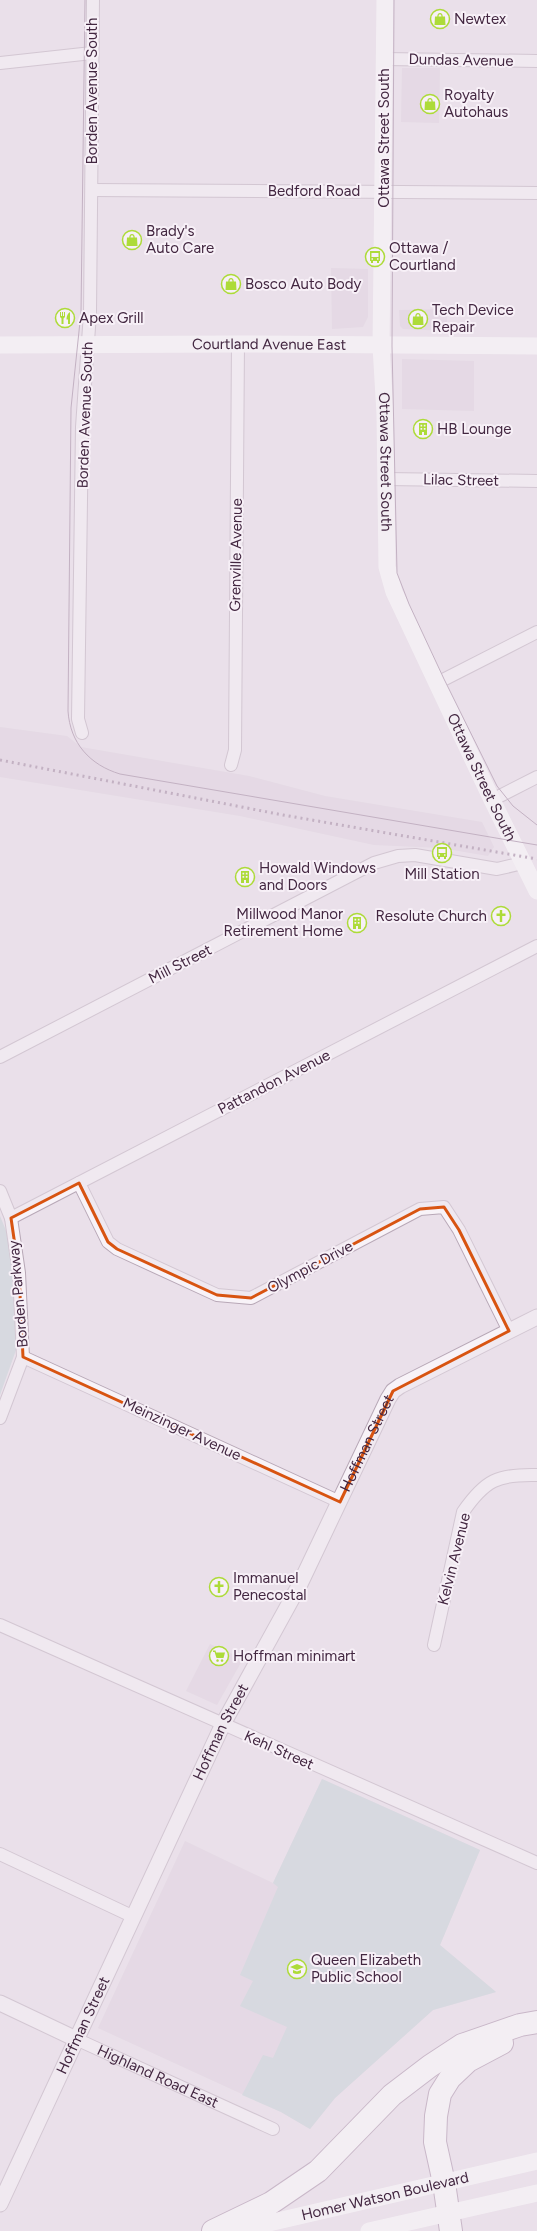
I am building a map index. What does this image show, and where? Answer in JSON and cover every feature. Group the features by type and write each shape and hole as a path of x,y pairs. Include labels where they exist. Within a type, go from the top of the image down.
{"highway":[{"path":"213,2231 271,2203 318,2171 392,2095 443,2057 462,2045 520,2025 537,2022"},
{"path":"444,2220 444,2183 436,2142 436,2116 440,2094 450,2078 468,2061 537,2027"}],"main road":[{"name":"Ottawa Street South","path":"385,0 381,346 386,479 387,567 389,579 492,800 537,891"},
{"name":"Courtland Avenue East","path":"0,344 537,346"},
{"name":"Homer Watson Boulevard","path":"234,2231 537,2161"},
{"name":"Homer Watson Boulevard","path":"369,2231 444,2220 537,2193"}],"street":[{"name":"Borden Avenue South","path":"82,733 78,719 82,427 90,313 93,0"},
{"path":"0,63 92,53"},
{"name":"Dundas Avenue","path":"384,59 537,60"},
{"name":"Bedford Road","path":"92,190 537,193"},
{"name":"Grenville Avenue","path":"231,765 235,750 238,344"},
{"name":"Lilac Street","path":"386,479 537,481"},
{"path":"437,683 537,632"},
{"path":"492,800 537,777"},
{"name":"Mill Street","path":"0,1057 374,862 398,856 415,855 497,869 523,862"},
{"name":"Pattandon Avenue","path":"11,1218 537,946"},
{"name":"Olympic Drive","path":"79,1183 108,1242 117,1249 217,1296 251,1298 420,1209 444,1207 459,1230 510,1331"},
{"name":"Borden Parkway","path":"0,1191 11,1218 19,1274 23,1357 0,1418"},
{"name":"Hoffman Street","path":"0,2204 223,1724 300,1584 393,1391 537,1317"},
{"name":"Meinzinger Avenue","path":"23,1357 340,1502"},
{"name":"Kelvin Avenue","path":"434,1645 463,1512 474,1496 488,1484 503,1476 537,1475"},
{"name":"Kehl Street","path":"0,1625 537,1863"},
{"path":"0,1854 134,1917"},
{"name":"Highland Road East","path":"0,2003 273,2129"}],"highlighted area":[{"path":"79,1183 108,1242 117,1249 217,1295 251,1298 420,1209 444,1207 459,1230 509,1331 393,1391 340,1502 23,1357 19,1273 11,1218"}],"shaded area":[{"path":"402,68 440,68 439,123 401,122"},
{"path":"331,268 368,269 368,317 363,327 332,329"},
{"path":"447,309 447,331 403,329 400,326 399,310"},
{"path":"402,359 474,361 474,411 402,409"},
{"path":"0,727 67,736 81,747 249,776 325,796 482,822 494,847 488,856 441,848 374,845 240,816 0,777"},
{"path":"0,1216 7,1233 16,1284 16,1350 0,1395"},
{"path":"210,1644 243,1659 217,1705 186,1691"},
{"name":"Queen Elizabeth Public School","path":"322,1779 480,1850 440,1945 496,1992 433,2010 335,2098 310,2129 281,2112 98,2028 185,1841 273,1883"},
{"name":"Queen Elizabeth Public School","path":"322,1779 480,1850 440,1945 496,1992 433,2010 335,2098 310,2129 281,2112 242,2095 263,2055 273,2058 287,2027 240,2006 253,1981 240,1975 278,1887 273,1883"}],"tram line":[{"path":"85,0 81,312 71,408 68,711 70,723 77,743 91,759 109,770 120,774 537,845"},
{"path":"394,0 392,346 397,573 409,604 444,679 497,786 513,806 537,825"}],"railway":[{"path":"0,760 283,815 537,859"}],"place":[{"name":"Newtex","path":"440,19"},
{"name":"Royalty Autohaus","path":"430,104"},
{"name":"Brady's Auto Care","path":"132,240"},
{"name":"Ottawa / Courtland","path":"375,257"},
{"name":"Bosco Auto Body","path":"231,284"},
{"name":"Apex Grill","path":"65,318"},
{"name":"Tech Device Repair","path":"418,319"},
{"name":"HB Lounge","path":"423,429"},
{"name":"Mill Station","path":"442,853"},
{"name":"Howald Windows and Doors","path":"245,877"},
{"name":"Resolute Church","path":"501,916"},
{"name":"Millwood Manor Retirement Home","path":"357,923"},
{"name":"Immanuel Penecostal","path":"219,1587"},
{"name":"Hoffman minimart","path":"219,1656"},
{"name":"Queen Elizabeth Public School","path":"297,1969"}]}
